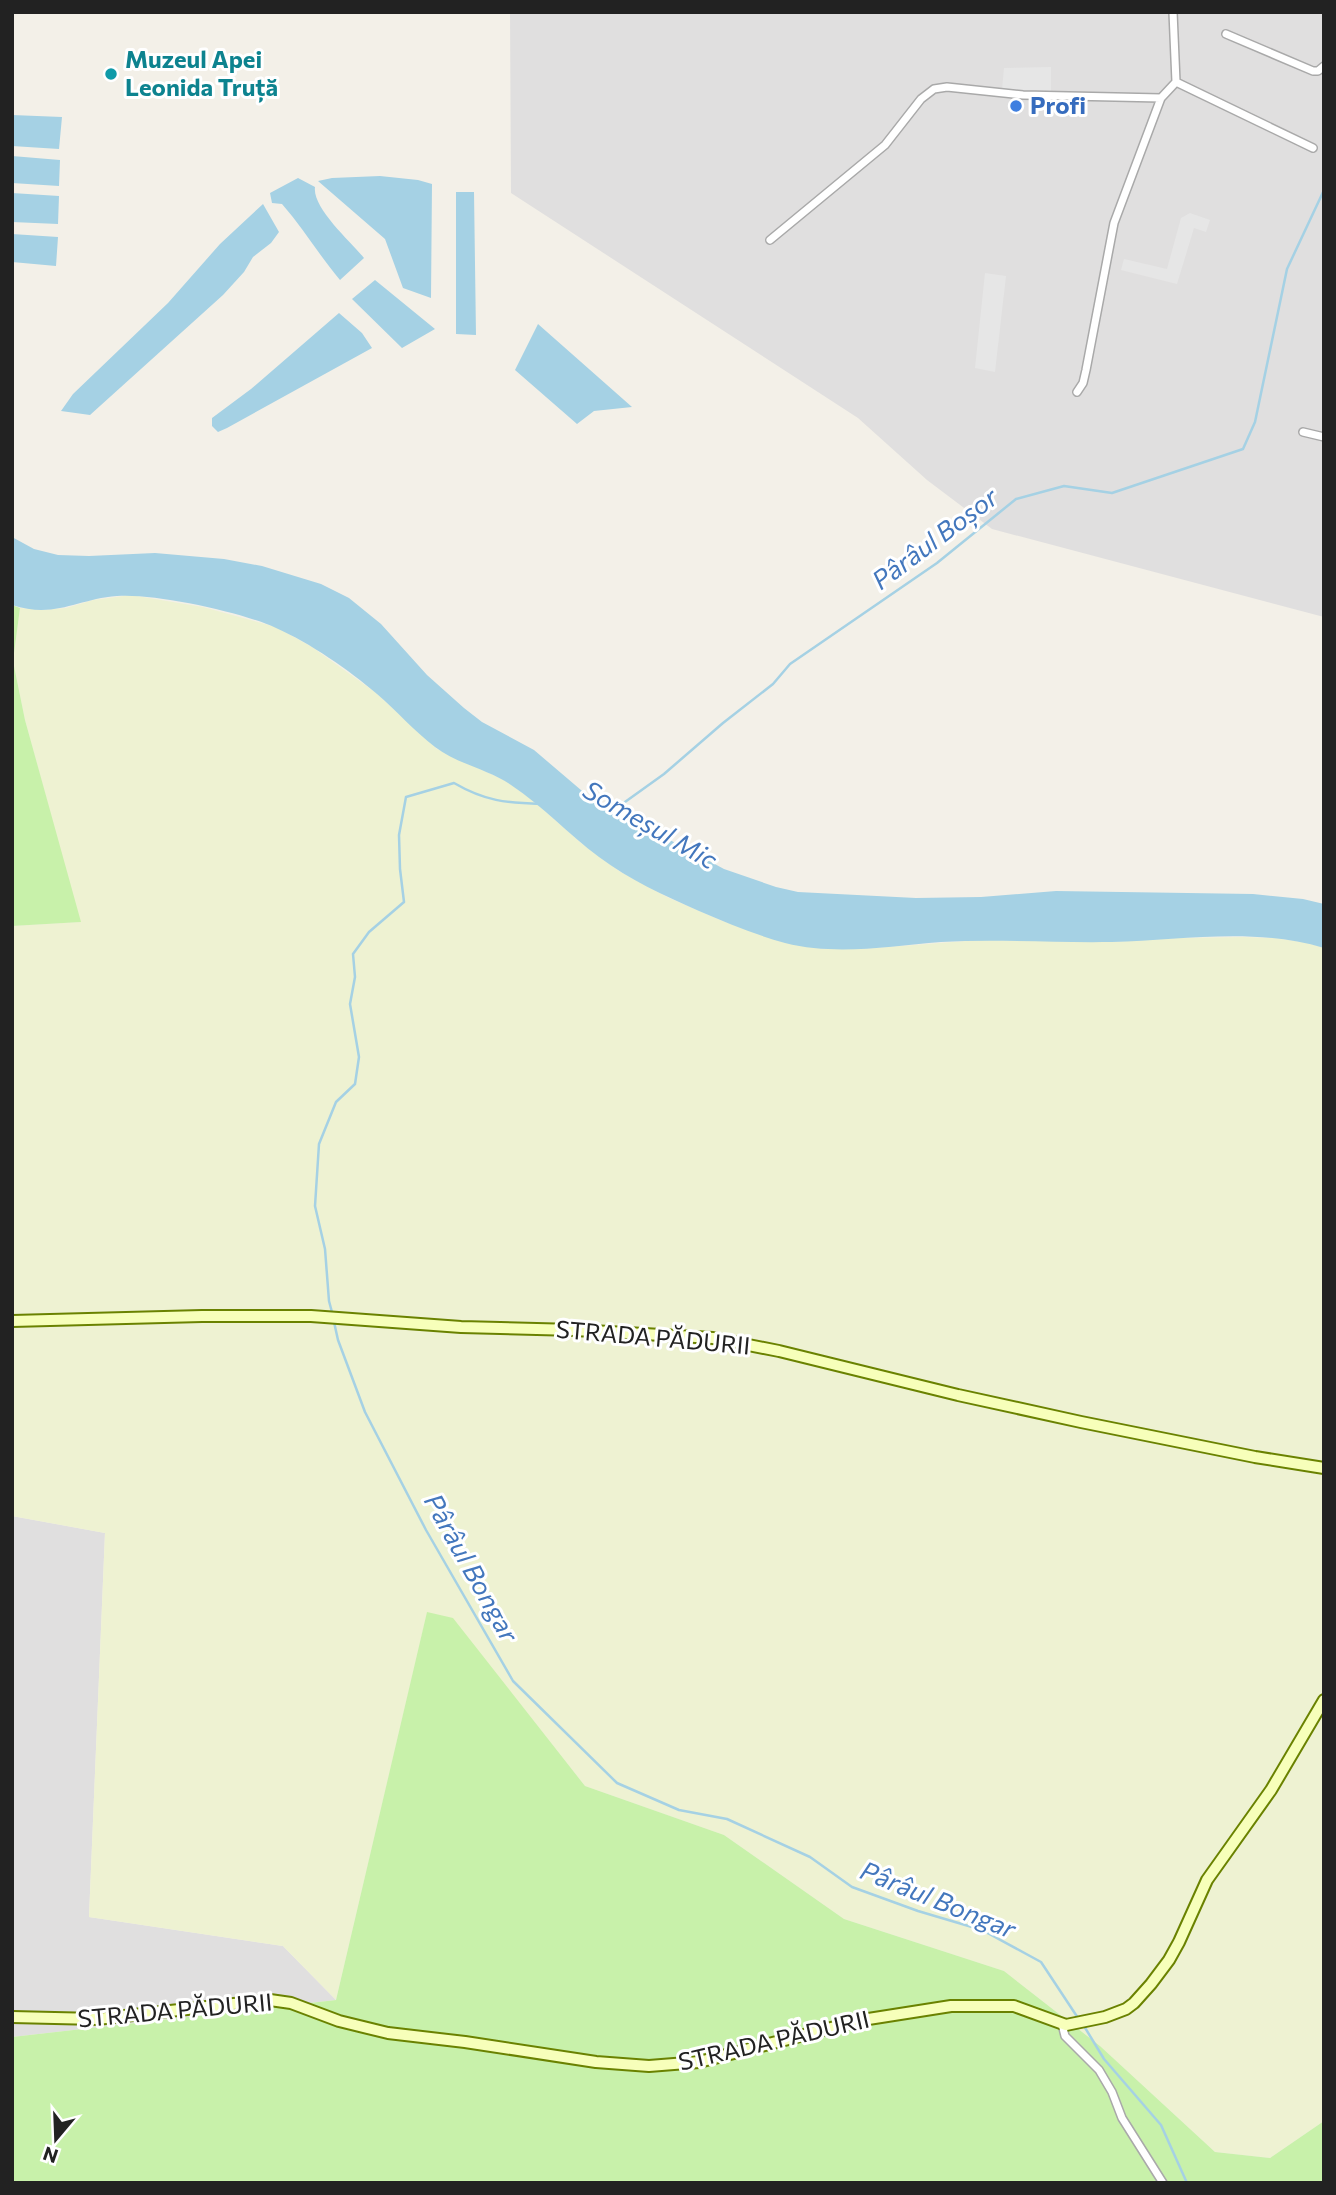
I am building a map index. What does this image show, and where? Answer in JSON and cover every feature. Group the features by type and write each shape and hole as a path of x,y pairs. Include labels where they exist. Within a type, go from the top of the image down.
{"street":[{"path":"1077,392 1083,383 1086,370 1114,223 1161,98 1176,82 1173,12"},
{"path":"1226,34 1313,71 1322,70 1324,66"},
{"path":"1176,82 1314,148"},
{"path":"770,240 880,150 921,99 934,89 947,87 1023,95 1161,98"},
{"path":"1303,432 1324,437"},
{"name":"STRADA PĂDURII","path":"12,1321 311,1316 461,1327 713,1338 779,1350 958,1395 1081,1422 1324,1468"},
{"name":"STRADA PĂDURII","path":"12,2017 97,2019 270,2000 291,2003 369,2030 596,2062 649,2066 699,2062 862,2020 951,2006 1014,2006 1062,2024 1094,2020 1126,2009 1142,1995 1159,1973 1179,1942 1207,1881 1271,1790 1324,1700"},
{"path":"1062,2024 1065,2036 1099,2070 1112,2092 1122,2118 1163,2183"}],"shaded area":[{"path":"510,12 1324,12 1324,617 992,529 927,480 858,418 511,193"},
{"path":"1051,67 1051,91 1002,90 1004,68"},
{"path":"1190,213 1210,220 1206,232 1194,228 1177,284 1121,270 1124,259 1167,269 1181,218"},
{"path":"985,273 1006,276 995,372 975,368"},
{"path":"12,1516 105,1533 89,1917 283,1946 336,2000 12,2037"}],"green space":[{"path":"131,595 203,607 276,627 312,647 375,692 437,749 506,781 619,871 667,897 720,920 782,942 824,949 861,949 979,940 1112,942 1243,937 1275,938 1324,948 1324,2121 1270,2158 1215,2152 1100,2046 1004,1971 844,1919 724,1835 585,1786 453,1619 427,1613 336,2000 283,1946 89,1917 105,1533 12,1516 12,926 80,922 25,720 13,661 20,608 66,608 93,600"},
{"path":"12,605 20,608 13,661 25,720 81,922 12,926"},
{"path":"427,1612 453,1618 585,1786 724,1835 844,1919 1004,1971 1100,2046 1215,2152 1270,2158 1324,2121 1324,2183 12,2183 12,2037 336,2000"}],"water":[{"path":"12,115 62,117 59,149 12,146"},
{"path":"12,156 60,160 59,186 12,183"},
{"path":"380,176 432,184 431,298 403,288 385,239 318,181"},
{"path":"298,178 315,187 320,205 326,214 364,258 340,280 282,204 272,203 270,193"},
{"path":"456,192 474,192 476,335 456,334"},
{"path":"12,193 59,196 58,224 12,222"},
{"path":"263,204 279,232 271,243 253,257 244,272 223,295 90,415 61,411 73,394 168,303 220,244"},
{"path":"12,234 58,237 56,266 12,262"},
{"path":"375,280 435,329 402,348 352,299"},
{"path":"339,313 362,333 372,348 227,428 218,432 212,426 212,418 251,389"},
{"path":"538,324 632,407 594,411 577,424 515,370"},
{"path":"12,537 34,549 58,555 155,553 224,559 262,566 321,584 349,598 381,624 427,675 464,708 482,722 534,750 588,796 724,869 776,887 798,892 916,898 981,897 1056,891 1253,894 1303,899 1324,904 1324,948 1245,936 1112,942 962,941 863,949 804,947 774,940 699,911 623,873 599,857 523,793 502,779 444,753 354,676 316,649 276,628 221,610 153,597 117,596 41,610 12,605"}],"waterway":[{"name":"Pârâul Boșor","path":"611,812 664,774 773,684 790,664 937,563 1016,499 1064,486 1112,493 1243,449 1255,422 1287,269 1324,190"},
{"name":"Pârâul Bongar","path":"333,1316 329,1301 325,1249 315,1206 319,1144 336,1102 355,1084 359,1057 350,1004 355,977 353,954 369,932 404,902 399,835 406,797 454,783 496,800 541,804"},
{"name":"Pârâul Bongar","path":"334,1322 365,1412 426,1530 513,1681 617,1783 679,1810 727,1819 810,1857 852,1887 982,1930 1041,1962 1078,2018"},
{"name":"Pârâul Bongar","path":"1084,2026 1104,2059 1161,2125 1187,2183"}],"place":[{"name":"Muzeul Apei Leonida Truță","path":"111,74"},
{"name":"Profi","path":"1016,106"}],"water label":[{"name":"Someșul Mic","path":"650,825"}]}
